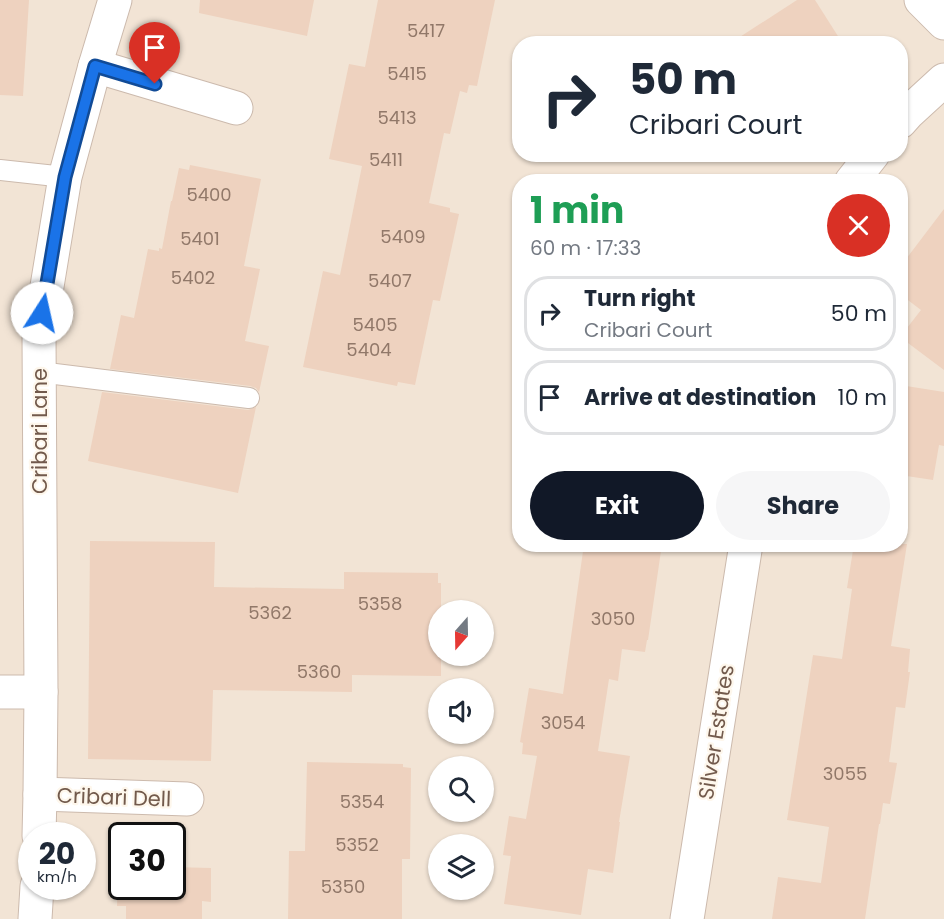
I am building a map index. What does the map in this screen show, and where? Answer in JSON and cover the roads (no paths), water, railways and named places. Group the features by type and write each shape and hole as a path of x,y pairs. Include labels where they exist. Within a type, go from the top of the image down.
{"street":[{"name":"Cribari Lane","path":"39,822 39,335 65,177 114,0"},
{"path":"921,0 944,23"},
{"path":"95,66 236,108"},
{"path":"908,112 944,80"},
{"path":"857,174 867,162"},
{"name":"Silver Estates","path":"687,919 745,552"},
{"path":"0,692 41,692"},
{"name":"Cribari Dell","path":"40,794 188,800"},
{"path":"35,919 36,900"}],"lane":[{"path":"0,170 65,177"},
{"path":"39,372 249,398"}]}
